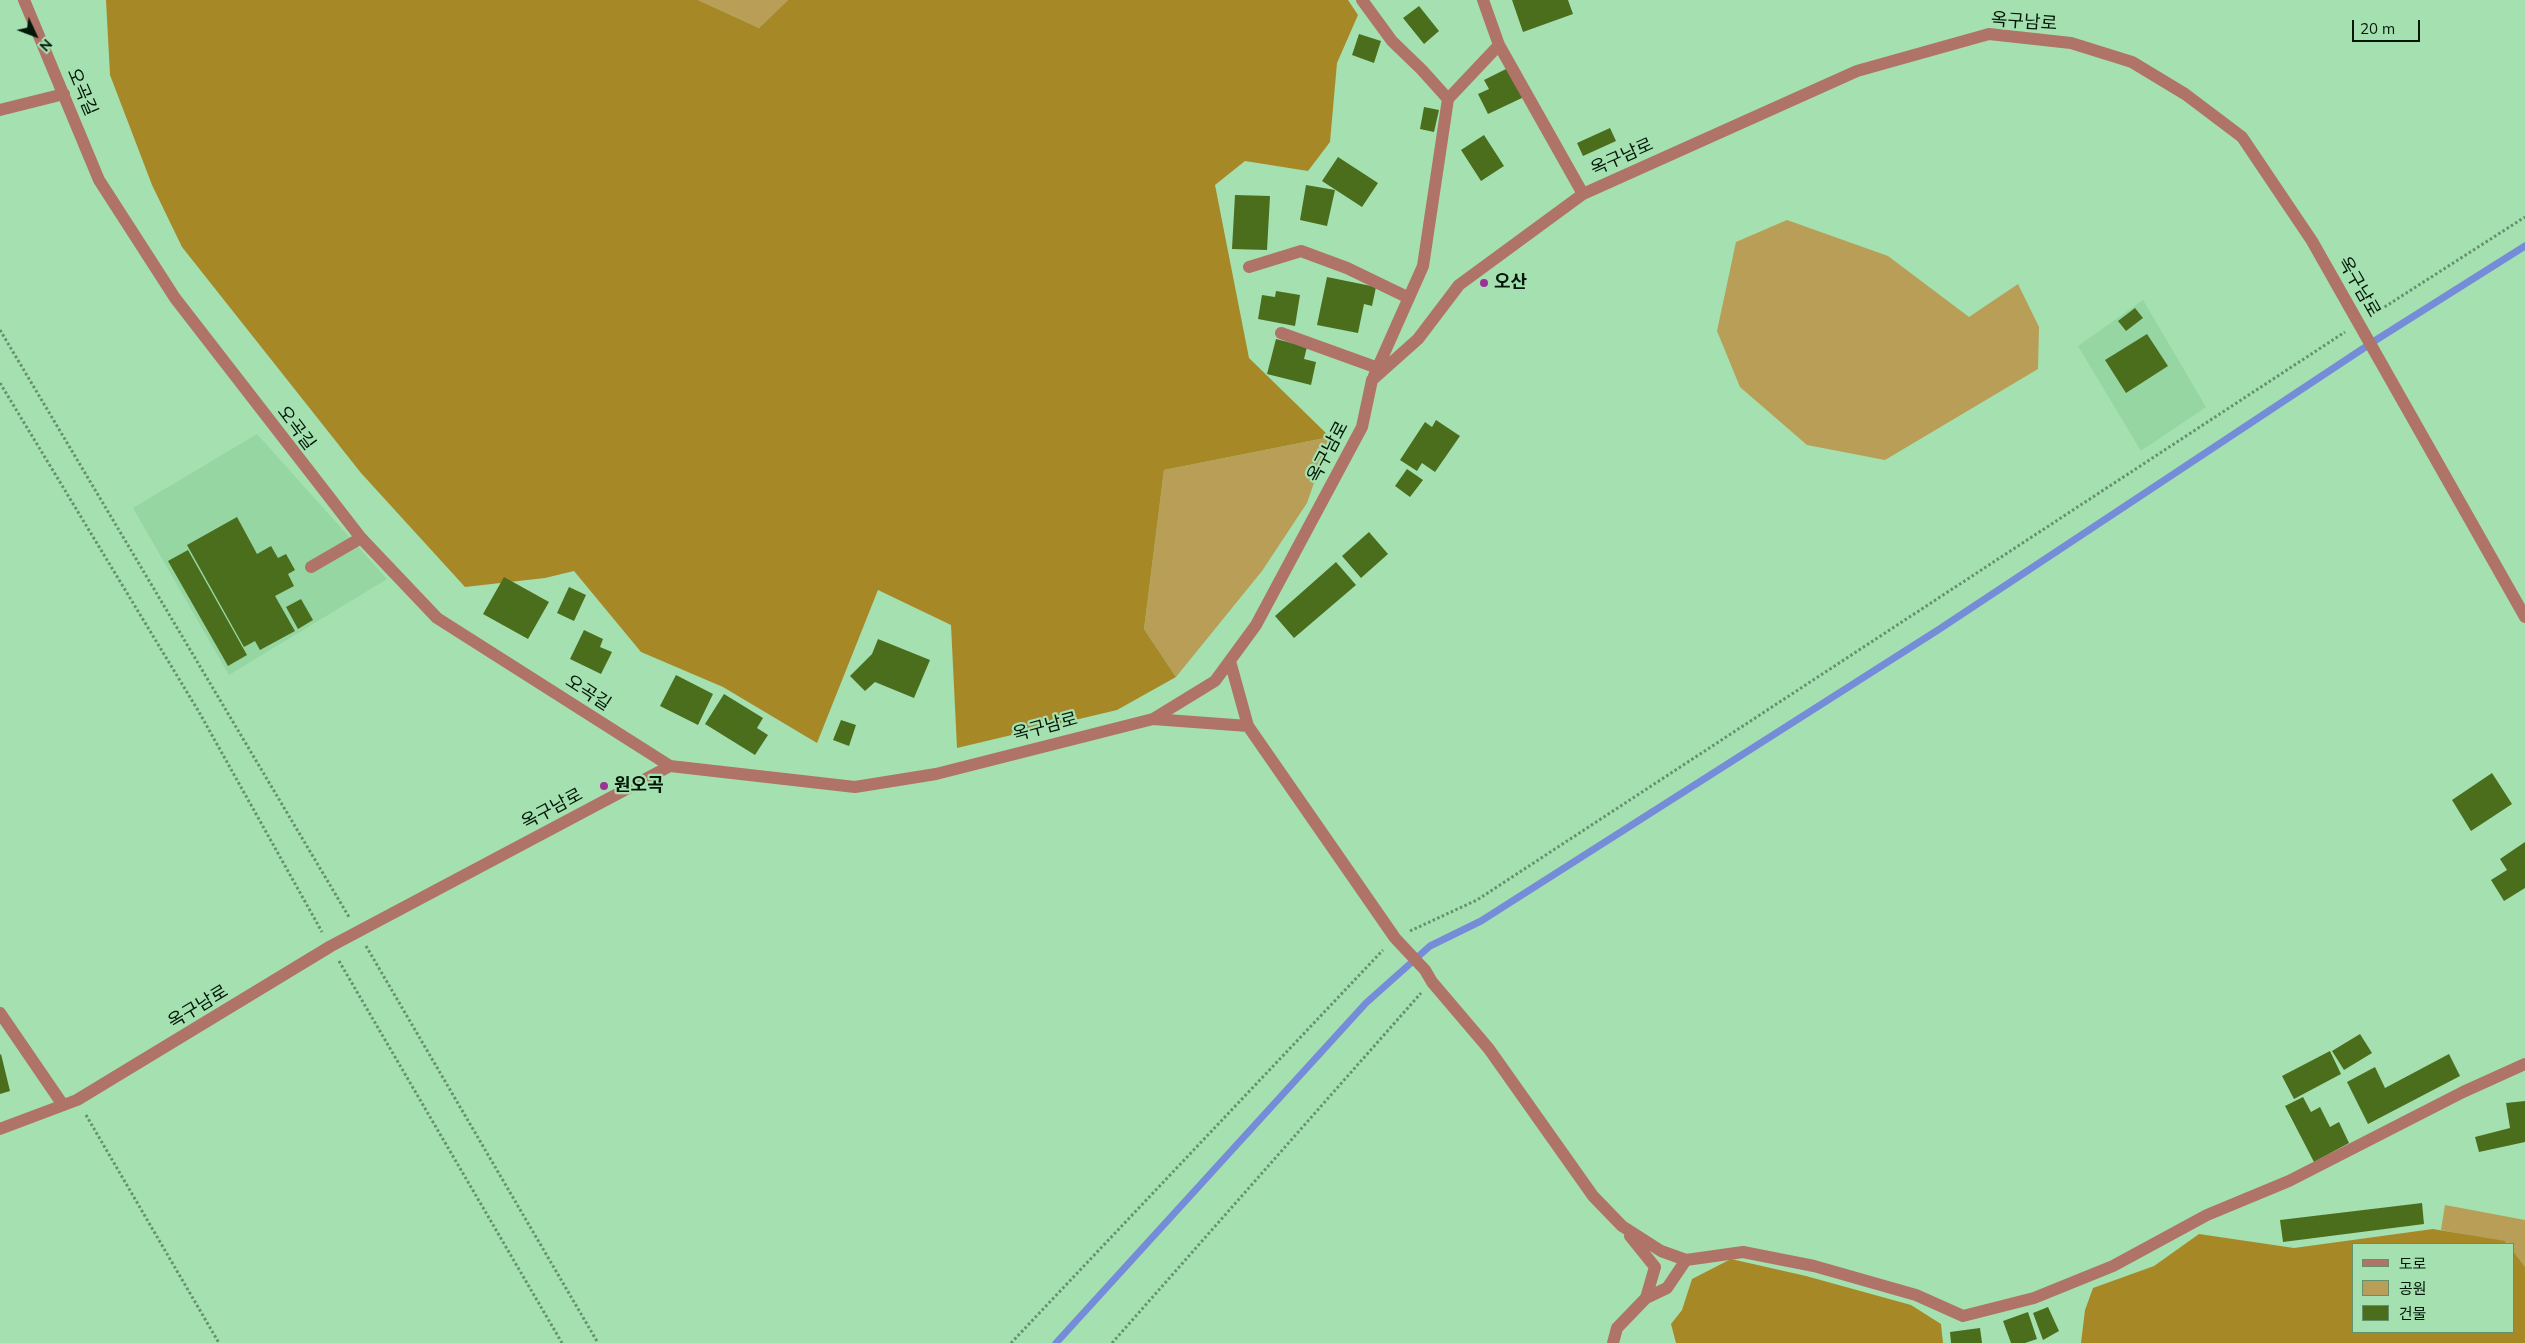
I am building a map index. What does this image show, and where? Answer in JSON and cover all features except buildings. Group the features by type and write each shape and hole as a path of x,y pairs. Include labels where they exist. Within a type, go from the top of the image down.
{"street":[{"name":"오곡길","path":"24,0 99,180 175,298 361,538 436,618 670,766"},
{"path":"1362,0 1392,41 1448,99"},
{"path":"1483,0 1499,45 1583,194"},
{"name":"옥구남로","path":"0,1130 77,1100 331,946 670,766 855,787 936,774 1153,719 1215,681 1256,625 1362,427 1372,380 1418,339 1459,285 1583,194 1858,71 1989,34 2071,43 2132,62 2186,94 2242,137 2312,241 2525,618"},
{"path":"1372,380 1423,266 1448,99 1499,45"},
{"path":"0,110 64,94"},
{"path":"1249,267 1301,251 1347,268 1409,298"},
{"path":"1282,333 1378,368"},
{"path":"311,567 361,538"},
{"path":"1230,661 1248,726 1395,938 1405,947 1490,1049 1593,1196 1622,1226 1655,1267 1646,1298"},
{"path":"1153,719 1248,726"},
{"path":"0,1012 63,1105"},
{"path":"1622,1226 1661,1251 1686,1260 1743,1252 1796,1262 1916,1295 1963,1316 2034,1298 2113,1266 2207,1215 2289,1181 2463,1092 2525,1064"},
{"path":"1613,1343 1617,1328 1646,1298 1667,1288 1686,1260"}],"path":[{"path":"1012,1343 1395,938 1477,900 2362,329 2525,217"},
{"path":"0,330 598,1343"},
{"path":"0,383 199,712 331,946 562,1343"},
{"path":"1112,1343 1429,976"},
{"path":"77,1100 219,1343"}],"shaded area":[{"path":"106,0 698,0 759,28 788,0 1348,0 1358,15 1337,63 1330,142 1308,171 1245,161 1215,185 1249,358 1330,437 1164,470 1144,629 1176,677 1117,710 957,748 951,625 878,590 817,743 723,687 641,652 574,571 545,578 465,587 361,473 182,247 152,185 110,75"},
{"path":"2143,300 2206,407 2141,451 2078,346"},
{"path":"257,434 387,579 229,675 133,508"},
{"path":"2433,1229 2505,1241 2506,1243 2352,1243 2352,1333 2515,1333 2515,1253 2525,1267 2525,1343 2081,1343 2085,1310 2093,1288 2154,1266 2199,1234 2294,1248"},
{"path":"1731,1259 1806,1276 1911,1305 1941,1324 1943,1343 1676,1343 1671,1324 1682,1310 1692,1279"}],"green space":[{"path":"698,0 788,0 759,28"},
{"path":"1787,220 1888,256 1969,317 2018,284 2039,327 2038,369 1885,460 1807,445 1740,387 1717,331 1736,242"},
{"path":"1330,437 1307,503 1262,571 1176,677 1144,629 1164,470"},
{"path":"2445,1205 2525,1220 2525,1267 2515,1253 2515,1243 2441,1230"}],"waterway":[{"path":"1056,1343 1366,1003 1430,946 1481,921 1938,630 2376,340 2525,246"}],"place":[{"name":"오산","path":"1484,283"},
{"name":"원오곡","path":"604,786"}]}
